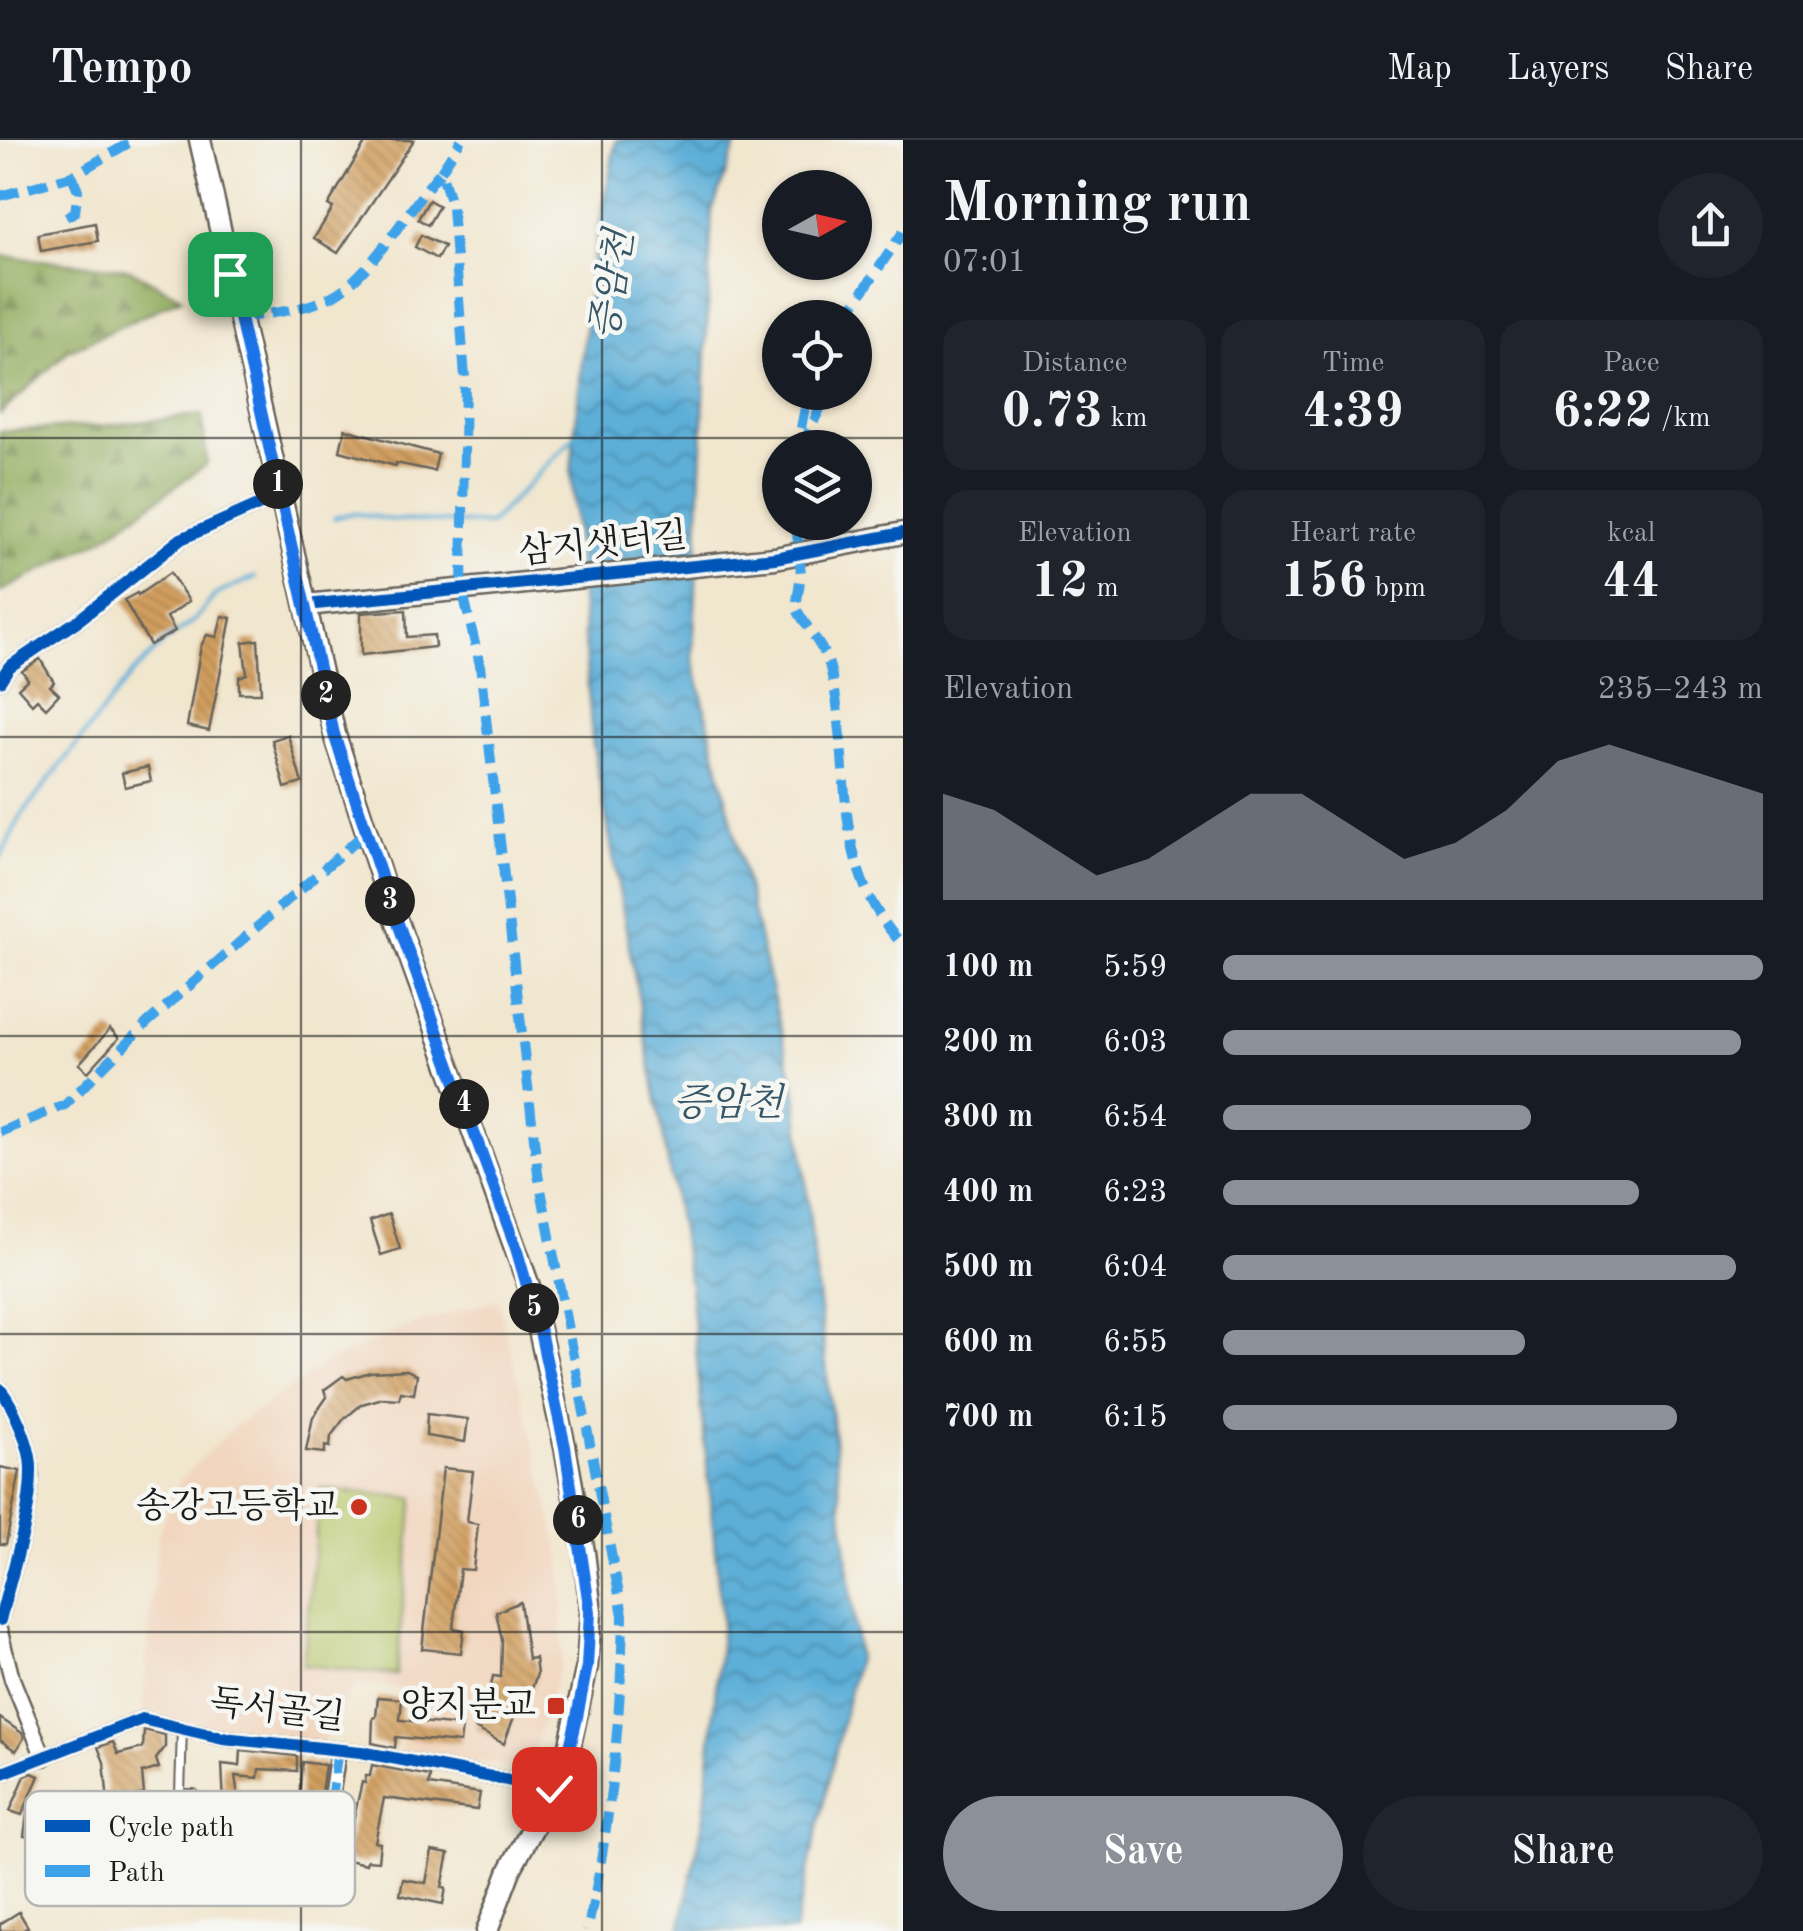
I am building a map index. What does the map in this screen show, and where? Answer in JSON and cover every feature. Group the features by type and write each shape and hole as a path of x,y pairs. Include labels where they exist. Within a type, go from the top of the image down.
{"main road":[{"path":"200,140 334,734 530,1289 565,1447 590,1612 587,1666 565,1768 510,1870 487,1931"},
{"name":"삼지샛터길","path":"306,605 775,558 903,533"}],"street":[{"path":"0,681 9,666 80,619 180,539 281,495"},
{"path":"0,1389 11,1402 32,1464 29,1496 0,1620"},
{"path":"0,1632 12,1679 44,1758"},
{"name":"독서골길","path":"0,1774 142,1719 223,1738 338,1750 522,1780 554,1789"},
{"path":"332,1791 338,1750"}],"lane":[{"path":"180,1791 182,1728"}],"shaded area":[{"name":"송강고등학교","path":"498,1299 560,1552 564,1598 561,1663 528,1767 400,1755 406,1689 355,1683 322,1743 226,1731 142,1710 158,1534 180,1481 231,1429 325,1364 394,1331"}],"green space":[{"path":"0,256 129,269 182,298 68,351 0,414"},
{"path":"202,415 207,464 104,538 0,592 0,431"},
{"path":"320,1488 414,1498 396,1675 303,1665"}],"water":[{"name":"증암천","path":"616,140 738,140 712,211 693,658 796,1093 858,1655 794,1931 680,1931 704,1816 722,1623 690,1286 592,739 571,471 591,270"}],"building":[{"path":"367,140 414,140 338,253 314,238 333,208 328,205"},
{"path":"429,200 439,206 428,225 418,219"},
{"path":"95,223 98,241 41,251 38,234"},
{"path":"421,235 444,246 437,259 415,247"},
{"path":"345,429 438,454 434,471 396,466 340,451"},
{"path":"170,573 189,601 167,617 175,631 150,645 124,600"},
{"path":"406,610 407,637 434,635 435,647 361,655 361,613"},
{"path":"222,616 231,618 209,731 187,726 201,646 207,635 217,637"},
{"path":"258,640 261,693 239,693 239,677 247,674 243,642"},
{"path":"40,659 54,682 50,686 59,694 46,708 37,699 32,704 18,688 28,679 22,671"},
{"path":"288,735 302,783 285,788 272,740"},
{"path":"148,767 151,781 125,787 122,773"},
{"path":"110,1029 119,1038 88,1072 79,1064"},
{"path":"389,1214 400,1249 381,1255 370,1221"},
{"path":"407,1370 417,1375 414,1394 401,1392 399,1399 383,1398 362,1404 343,1420 331,1436 330,1447 325,1446 325,1453 306,1451 313,1417 327,1397 324,1390 343,1376 347,1379 370,1372"},
{"path":"427,1414 468,1419 465,1442 426,1436"},
{"path":"0,1467 20,1471 6,1544 0,1544"},
{"name":"송강고등학교","path":"443,1468 473,1471 467,1522 478,1524 473,1570 460,1569 453,1628 464,1630 461,1653 422,1649"},
{"path":"520,1602 528,1659 535,1658 537,1674 531,1691 524,1689 504,1744 475,1728 488,1702 493,1676 501,1677 502,1640 496,1612"},
{"path":"378,1697 402,1699 400,1720 462,1726 460,1743 396,1737 395,1748 372,1743"},
{"path":"0,1718 22,1733 24,1738 16,1751 0,1740"},
{"path":"144,1730 165,1735 165,1747 156,1759 159,1768 142,1773 144,1791 107,1791 98,1747 113,1742 118,1754 143,1748"},
{"path":"241,1750 297,1756 297,1771 259,1769 258,1778 235,1776 237,1791 223,1791 222,1764 240,1766"},
{"path":"302,1762 325,1765 321,1791 300,1791"},
{"path":"372,1765 430,1776 429,1785 480,1793 477,1810 384,1798 375,1842 380,1843 378,1861 355,1862 355,1812 362,1782 370,1776"},
{"path":"25,1776 39,1776 32,1791 25,1791 22,1815 10,1811"},
{"path":"432,1851 449,1854 442,1887 446,1888 443,1904 400,1895 403,1879 426,1883"},
{"path":"19,1912 28,1927 22,1931 0,1931 0,1924"}],"waterway":[{"path":"334,518 353,513 393,520 490,524 575,436"},
{"path":"0,858 21,816 130,676 163,643 195,620 215,595 255,577"}],"marked path":[{"path":"0,196 72,176 134,140"},
{"path":"441,171 461,140"},
{"path":"240,318 304,307 339,292 379,252 441,171 452,207 465,378 462,589 480,665 538,1174 623,1615 613,1774 587,1931"},
{"path":"66,217 75,212 78,190 72,176"},
{"path":"857,300 903,232"},
{"path":"801,428 804,410"},
{"path":"810,430 819,410"},
{"path":"798,540 801,574 796,608 830,668 853,848 863,882 879,914 903,945"},
{"path":"0,1132 65,1105 148,1022 366,832"},
{"path":"332,1791 338,1750"}],"cycle path":[{"path":"0,681 9,667 80,619 181,539 281,495"},
{"path":"306,605 775,558 903,533"},
{"path":"0,1389 20,1426 31,1468 25,1525 0,1620"},
{"path":"0,1774 142,1719 223,1738 361,1752 554,1789"}],"place":[{"name":"송강고등학교","path":"359,1507"},
{"name":"양지분교","path":"556,1706"}],"route":[{"path":"230,274 334,734 383,882 530,1289 565,1447 584,1552 590,1612 587,1666 576,1722 565,1768 554,1789"}]}
